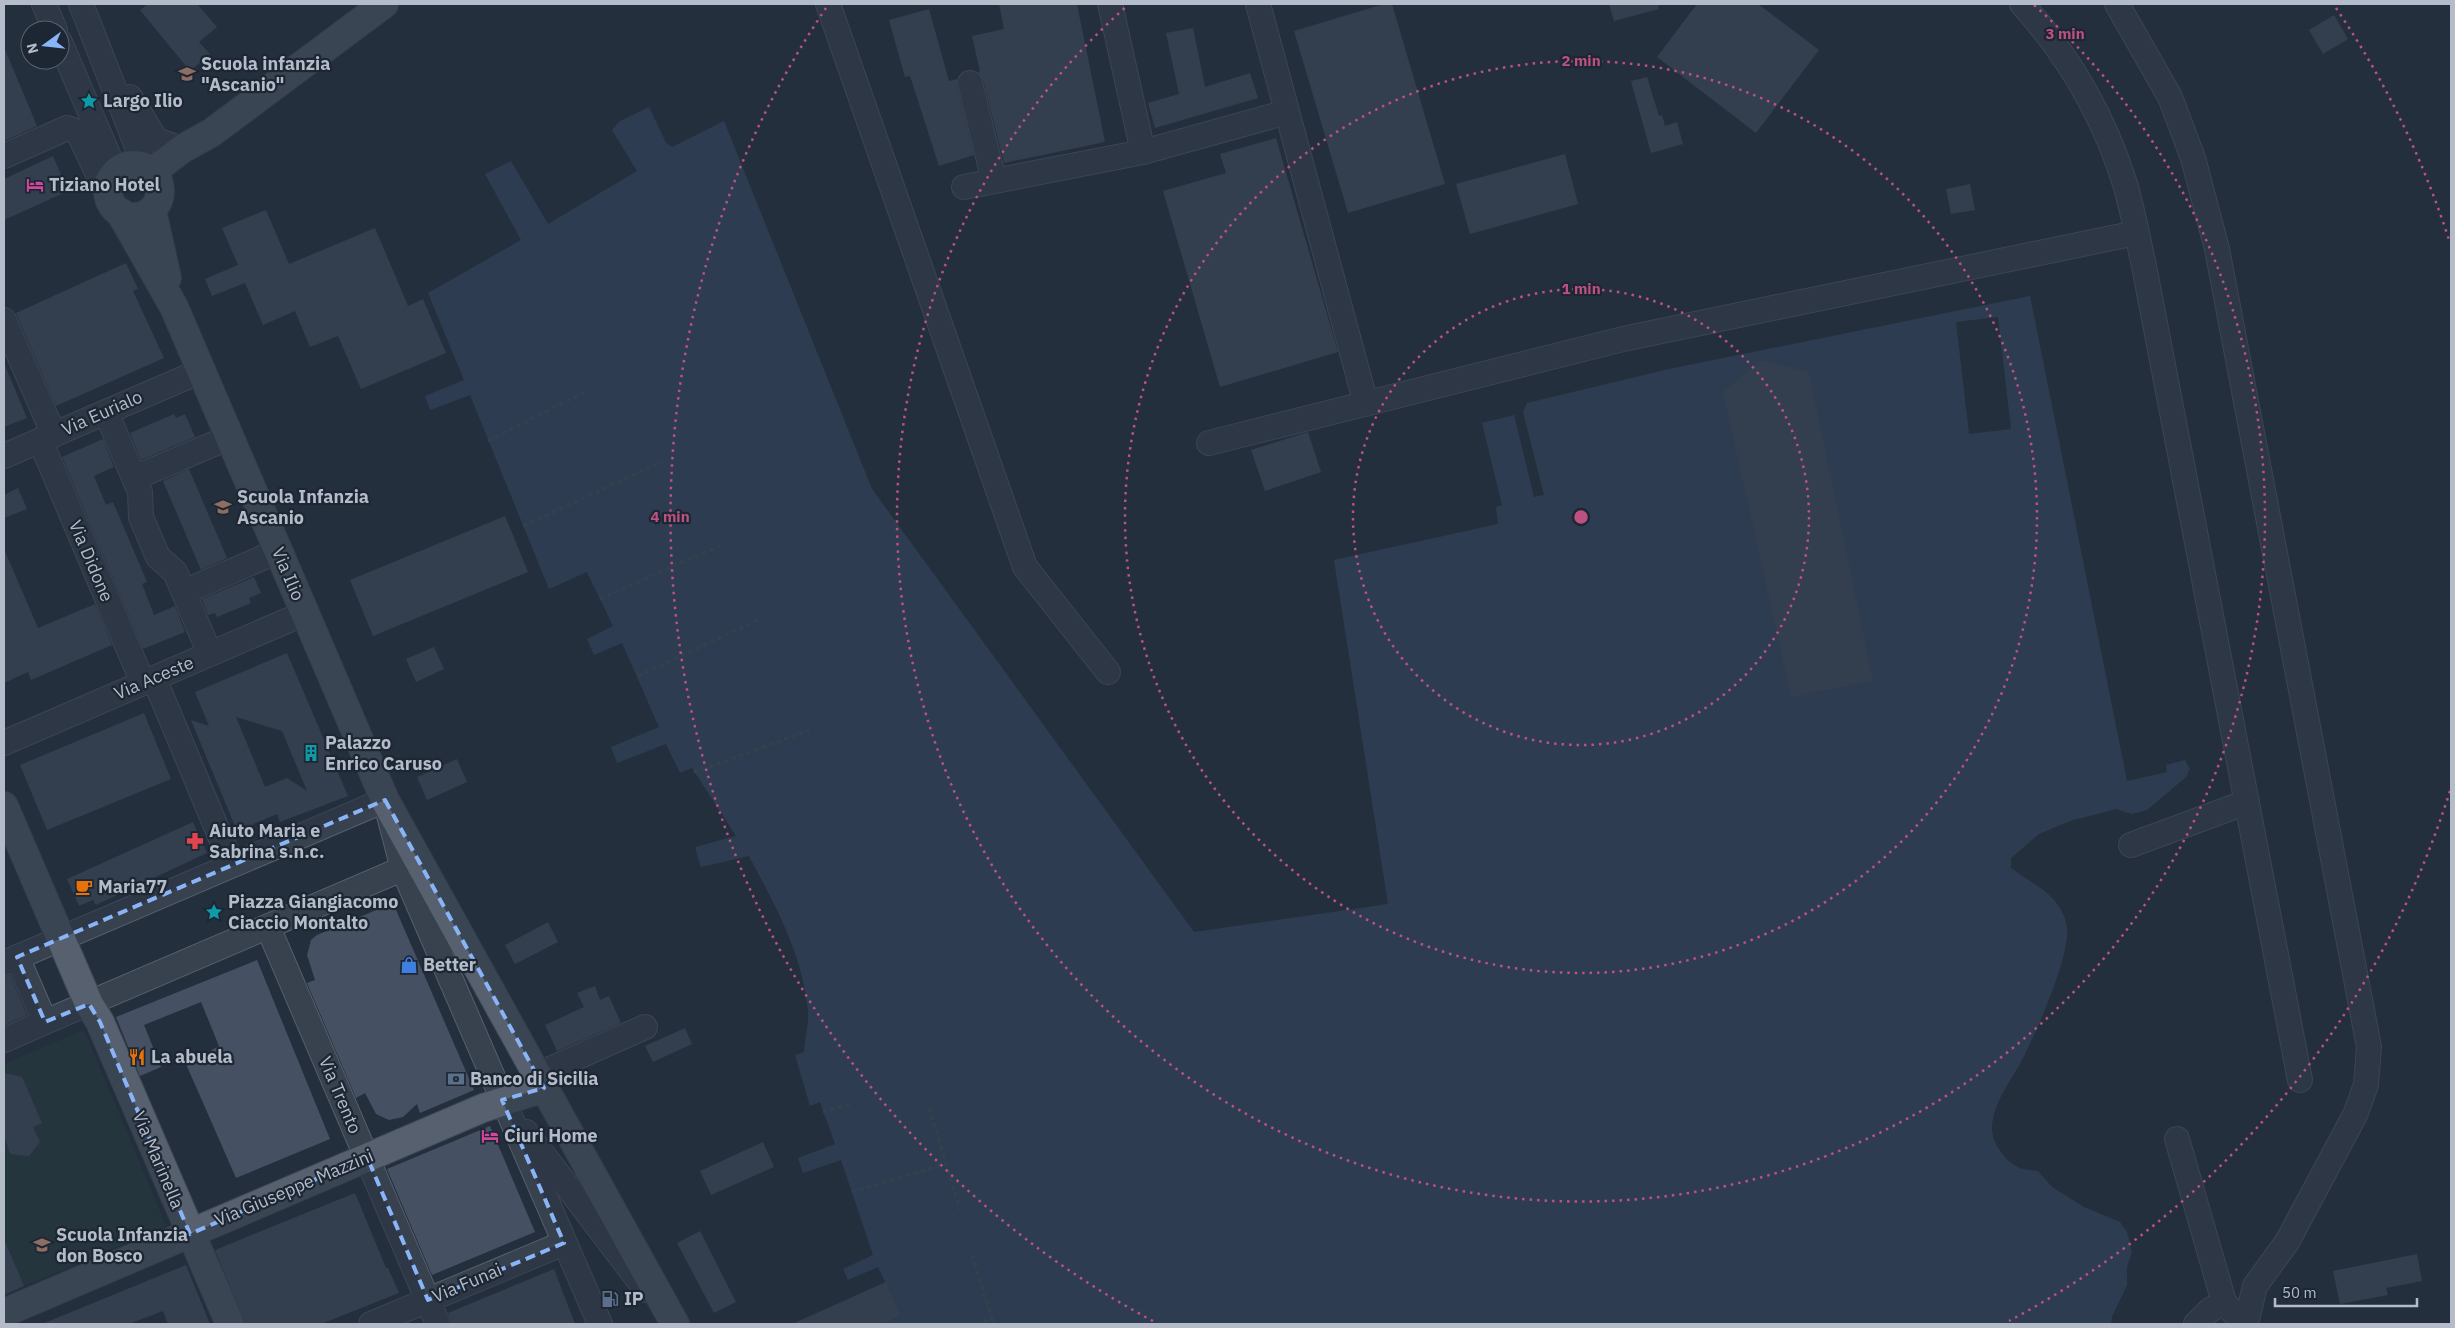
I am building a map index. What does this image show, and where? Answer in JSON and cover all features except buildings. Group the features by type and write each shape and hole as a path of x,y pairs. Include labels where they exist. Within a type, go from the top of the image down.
{"main road":[{"path":"152,185 211,132 384,4"},
{"path":"152,185 127,167 116,173 110,185 115,206 136,217 152,185 182,149 211,132"},
{"name":"Via Ilio","path":"152,185 174,307"},
{"name":"Via Ilio","path":"115,206 174,307 416,875 540,1081 673,1324"},
{"name":"Via Marinella","path":"4,806 230,1324"},
{"name":"Via Giuseppe Mazzini","path":"4,1313 502,1100 540,1081"}],"street":[{"path":"44,4 51,20"},
{"path":"82,4 152,185"},
{"path":"828,4 1025,567 1108,672"},
{"path":"1110,4 1143,152"},
{"path":"1258,4 1366,404"},
{"path":"2022,4 2040,24 2075,74 2104,128 2125,185 2136,233 2300,1080"},
{"path":"2117,4 2170,97 2193,158 2217,249 2369,1047 2366,1085 2355,1115 2287,1242 2255,1286 2252,1323 2234,1314 2224,1302 2177,1139"},
{"path":"100,48 156,140 182,149"},
{"path":"70,65 116,173"},
{"path":"970,83 994,181"},
{"path":"964,186 1143,152 1287,112"},
{"path":"4,156 66,128 78,132 115,206"},
{"path":"1209,443 1623,339 2136,233"},
{"name":"Via Didone","path":"4,320 47,438 148,680 232,865"},
{"name":"Via Eurialo","path":"4,456 201,370"},
{"path":"106,412 140,492 141,517 158,557 175,572 210,654"},
{"path":"134,478 230,437"},
{"path":"184,592 278,551"},
{"name":"Via Aceste","path":"4,742 304,613"},
{"path":"45,1022 10,960 56,928 232,865 382,794"},
{"path":"2131,845 2247,802"},
{"path":"4,1040 45,1022 94,1013 416,875 502,1100 600,1324"},
{"name":"Via Trento","path":"272,938 438,1324"},
{"path":"540,1081 645,1027"},
{"path":"502,1100 673,1324"},
{"name":"Via Funai","path":"371,1324 564,1242"},
{"path":"2196,1324 2210,1310 2224,1302"}],"path":[{"path":"488,441 586,392"},
{"path":"523,526 663,461"},
{"path":"600,599 724,544"},
{"path":"638,676 760,619"},
{"path":"694,772 810,730"},
{"path":"823,1112 854,1103"},
{"path":"929,1108 960,1210"},
{"path":"852,1192 946,1164"},
{"path":"972,1255 994,1324"},
{"path":"976,1324 992,1319"}],"highlighted area":[{"path":"385,800 544,1088 502,1100 564,1243 428,1300 367,1157 190,1234 100,1022 89,1004 45,1022 17,957"}],"green space":[{"path":"84,1030 166,1226 24,1286 4,1239 4,1064"}],"water":[{"path":"649,107 666,143 672,147 724,121 872,489 1194,932 1388,904 1334,560 1498,524 1496,507 1502,505 1482,423 1514,415 1534,497 1544,495 1523,412 1527,403 1669,369 2030,296 2127,781 2167,772 2166,765 2185,760 2190,769 2186,777 2147,810 2132,814 2116,809 2070,821 2039,834 2011,858 2011,868 2051,896 2057,904 2066,922 2067,934 2060,968 2046,1008 2021,1063 1996,1107 1992,1132 1999,1149 2011,1163 2021,1168 2038,1171 2052,1187 2084,1207 2120,1222 2127,1232 2132,1252 2127,1267 2127,1285 2112,1317 2111,1324 883,1324 901,1316 878,1267 848,1280 843,1269 873,1255 841,1160 803,1173 798,1158 835,1144 820,1102 810,1106 795,1055 804,1052 808,1010 805,989 794,949 778,911 749,856 701,867 695,847 736,836 692,768 680,773 666,744 617,763 611,747 659,727 622,643 594,655 587,639 613,626 587,572 549,589 470,395 430,410 425,396 464,380 428,293 521,240 485,174 511,161 548,224 637,171 612,130 620,121"}],"pier":[{"path":"1998,317 2011,429 1969,434 1956,322"}],"place":[{"name":"Scuola infanzia \"Ascanio\"","path":"187,74"},
{"name":"Largo Ilio","path":"89,101"},
{"name":"Tiziano Hotel","path":"35,185"},
{"name":"Scuola Infanzia Ascanio","path":"223,507"},
{"name":"Palazzo Enrico Caruso","path":"311,753"},
{"name":"Aiuto Maria e Sabrina s.n.c.","path":"195,841"},
{"name":"Maria77","path":"84,887"},
{"name":"Piazza Giangiacomo Ciaccio Montalto","path":"214,912"},
{"name":"Better","path":"409,965"},
{"name":"La abuela","path":"137,1057"},
{"name":"Banco di Sicilia","path":"456,1079"},
{"name":"Ciuri Home","path":"490,1136"},
{"name":"Scuola Infanzia don Bosco","path":"42,1245"},
{"name":"IP","path":"610,1299"}]}
